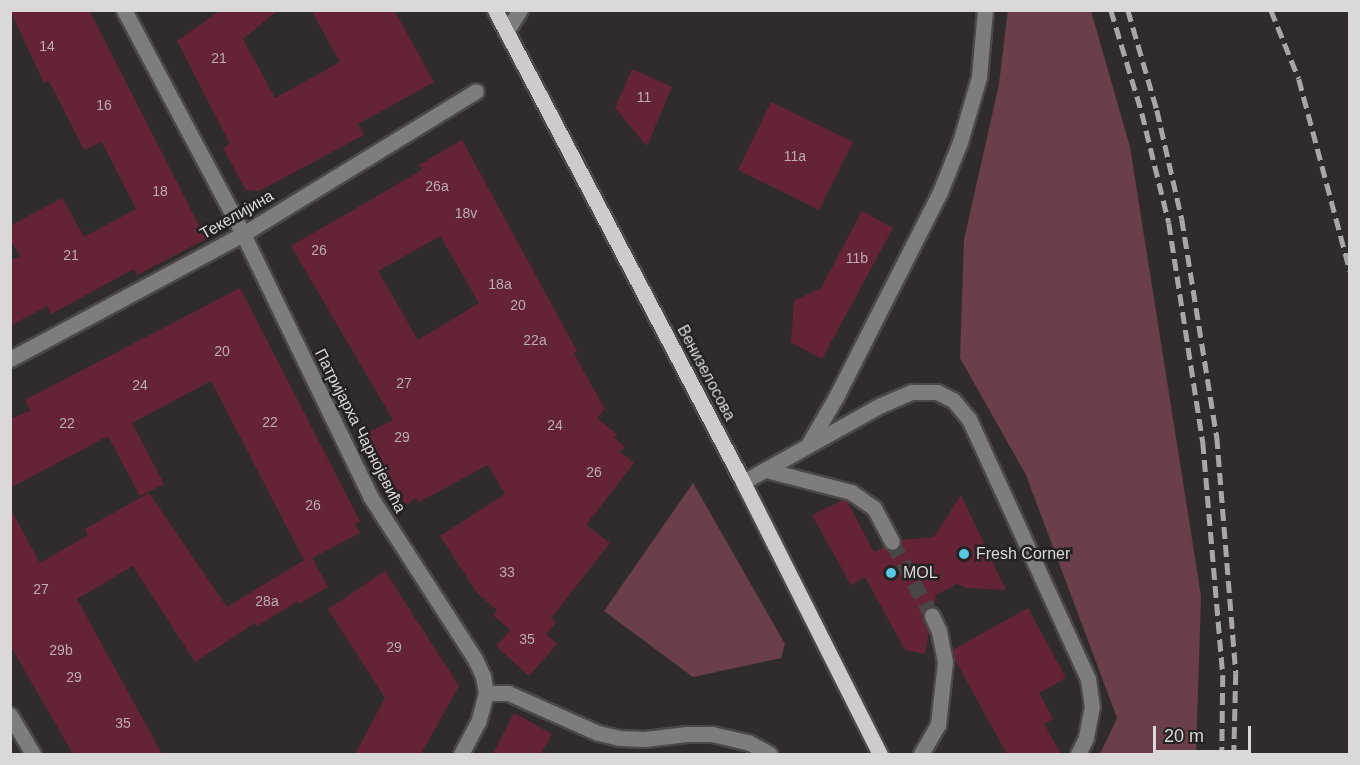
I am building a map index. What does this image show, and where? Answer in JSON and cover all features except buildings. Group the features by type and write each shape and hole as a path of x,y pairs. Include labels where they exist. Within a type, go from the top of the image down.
{"main road":[{"name":"Венизелосова","path":"495,10 743,482 880,754"}],"street":[{"name":"Патријарха Чарнојевића","path":"124,10 243,234 370,496 475,659 483,676 486,693"},
{"path":"506,32 520,10"},
{"path":"807,447 836,397 940,192 960,142 979,77 986,10"},
{"name":"Текелијина","path":"10,359 243,234 476,91"},
{"path":"743,482 881,405 912,392 937,392 953,400 969,419 1088,679 1092,706 1086,738 1078,754"},
{"path":"766,470 851,492 874,508 892,542"},
{"path":"921,754 938,725 945,662 939,630 932,616"},
{"path":"461,754 478,722 486,693 508,693 588,729 619,738 645,740 687,734 712,734 748,742 770,754"},
{"path":"10,715 33,754"}],"shaded area":[{"path":"1008,10 1091,11 1130,147 1201,596 1196,754 1100,754 1117,718 1026,475 960,358 964,240 999,84"},
{"path":"693,483 785,644 781,658 693,677 604,611"}],"tunnel":[{"path":"892,542 932,616"}],"railway":[{"path":"1111,10 1142,113 1169,223 1203,442 1223,675 1222,754"},
{"path":"1128,10 1157,110 1182,219 1217,437 1236,673 1234,754"},
{"path":"1271,10 1299,79 1350,271"}],"place":[{"name":"Fresh Corner","path":"964,554"},
{"name":"MOL","path":"891,573"}]}
